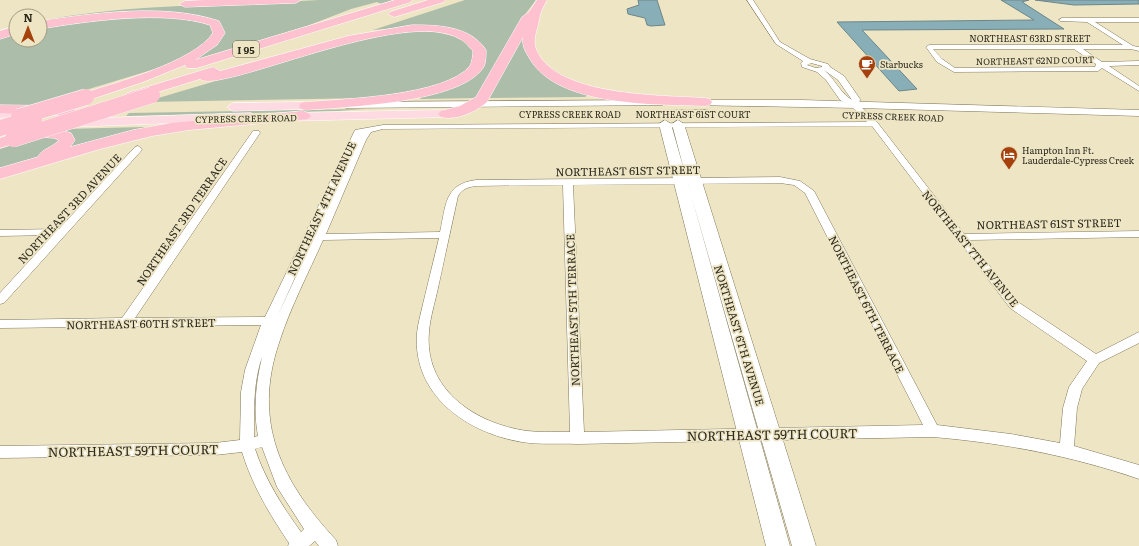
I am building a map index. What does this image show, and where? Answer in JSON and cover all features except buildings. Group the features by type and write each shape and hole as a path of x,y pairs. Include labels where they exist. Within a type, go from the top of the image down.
{"highway":[{"path":"48,18 135,6 296,0"},
{"name":"I 95","path":"0,124 407,0"},
{"path":"0,128 419,0"},
{"path":"3,139 132,96 440,0"},
{"name":"I 95","path":"3,139 152,95 453,0"},
{"path":"446,114 468,109 477,104 485,95 528,17 533,14 542,0"},
{"path":"48,24 100,15 164,11 200,14 211,18 219,26 220,32 213,43 194,56 166,69 86,97"},
{"path":"533,14 534,17 529,39 532,54 542,67 562,81 608,95 705,102"},
{"path":"0,174 108,141 154,131 393,99 431,91 467,76 479,64 481,56 480,50 468,38 450,32 428,28 396,29 354,37 206,78"},
{"path":"0,109 69,111"},
{"path":"0,171 51,154 62,147 66,140 65,136 55,133 3,139"}],"main road":[{"name":"CYPRESS CREEK ROAD","path":"0,124 477,104 705,102 1139,113"},
{"name":"CYPRESS CREEK ROAD","path":"0,114 69,111 305,111 446,114 756,113 865,114 1022,121 1139,123"},
{"name":"NORTHEAST 6TH AVENUE","path":"672,124 748,434 778,546"},
{"name":"NORTHEAST 6TH AVENUE","path":"687,181 770,434 804,546"}],"street":[{"name":"NORTHEAST 7TH AVENUE","path":"750,0 778,43 808,61 821,62 826,65 822,69 843,98 855,105 874,124 1014,305 1095,360"},
{"path":"1062,20 1139,20"},
{"path":"1090,21 1131,46 1139,49"},
{"name":"NORTHEAST 63RD STREET","path":"954,70 945,66 930,52 929,48 1131,46"},
{"path":"1075,47 1139,89"},
{"name":"NORTHEAST 62ND COURT","path":"954,70 1098,69 1100,64 1139,64"},
{"name":"NORTHEAST 61ST COURT","path":"368,130 390,127 672,124 874,124"},
{"name":"NORTHEAST 4TH AVENUE","path":"299,545 268,497 255,471 247,445 248,392 251,370 319,237 362,140 368,130"},
{"name":"NORTHEAST 4TH AVENUE","path":"330,546 314,530 285,489 274,468 266,440 262,415 264,373 275,335 276,321 308,237 355,135 358,132 368,130"},
{"name":"NORTHEAST 3RD TERRACE","path":"125,323 256,133"},
{"name":"NORTHEAST 3RD AVENUE","path":"0,300 138,150"},
{"name":"NORTHEAST 61ST STREET","path":"461,187 476,183 780,180 797,183"},
{"name":"NORTHEAST 5TH TERRACE","path":"568,183 577,438"},
{"name":"NORTHEAST 6TH TERRACE","path":"797,183 809,191 932,431"},
{"name":"NORTHEAST 59TH COURT","path":"461,187 455,191 453,196 443,234 423,332 423,351 427,369 436,385 449,402 474,420 494,429 522,436 577,438 932,431 974,434 1067,451 1139,472"},
{"path":"0,233 64,232"},
{"path":"308,237 443,234"},
{"name":"NORTHEAST 61ST STREET","path":"960,237 1139,234"},
{"name":"NORTHEAST 60TH STREET","path":"0,324 276,321"},
{"path":"1067,451 1070,408 1076,387 1095,360 1139,337"},
{"name":"NORTHEAST 59TH COURT","path":"0,452 214,449 247,445 266,440"},
{"path":"299,545 314,530"}],"green space":[{"path":"319,0 393,0 381,4 377,2 351,9 307,26 194,60 223,33 217,23 199,17 173,14 142,14 48,23 48,20 109,11 179,6"},
{"path":"465,0 536,0 520,21 476,98 421,99 418,96 478,70 471,38 408,27 373,30"},
{"path":"176,12 203,19 215,31 212,37 187,57 155,69 33,106 0,106 0,36 8,34 8,48 48,48 48,25"},
{"path":"427,30 462,38 475,49 473,66 458,78 416,93 367,98 145,102 372,35"},
{"path":"524,30 528,54 590,93 585,97 489,98"},
{"path":"364,109 339,111 126,116 129,113"},
{"path":"149,128 67,151 73,138 72,135 63,131 64,129"},
{"path":"40,136 50,136 59,140 59,144 39,157 0,168 0,149"}],"water":[{"path":"638,0 657,0 665,25 647,25 645,18 628,14 627,9 639,5"},
{"path":"1001,0 1029,0 1022,2 1064,29 862,30 917,89 899,91 837,22 1034,20"},
{"path":"1035,0 1139,0 1139,4 1074,5"}],"place":[{"name":"Starbucks","path":"867,79"},
{"name":"Hampton Inn Ft. Lauderdale-Cypress Creek","path":"1009,170"}]}
